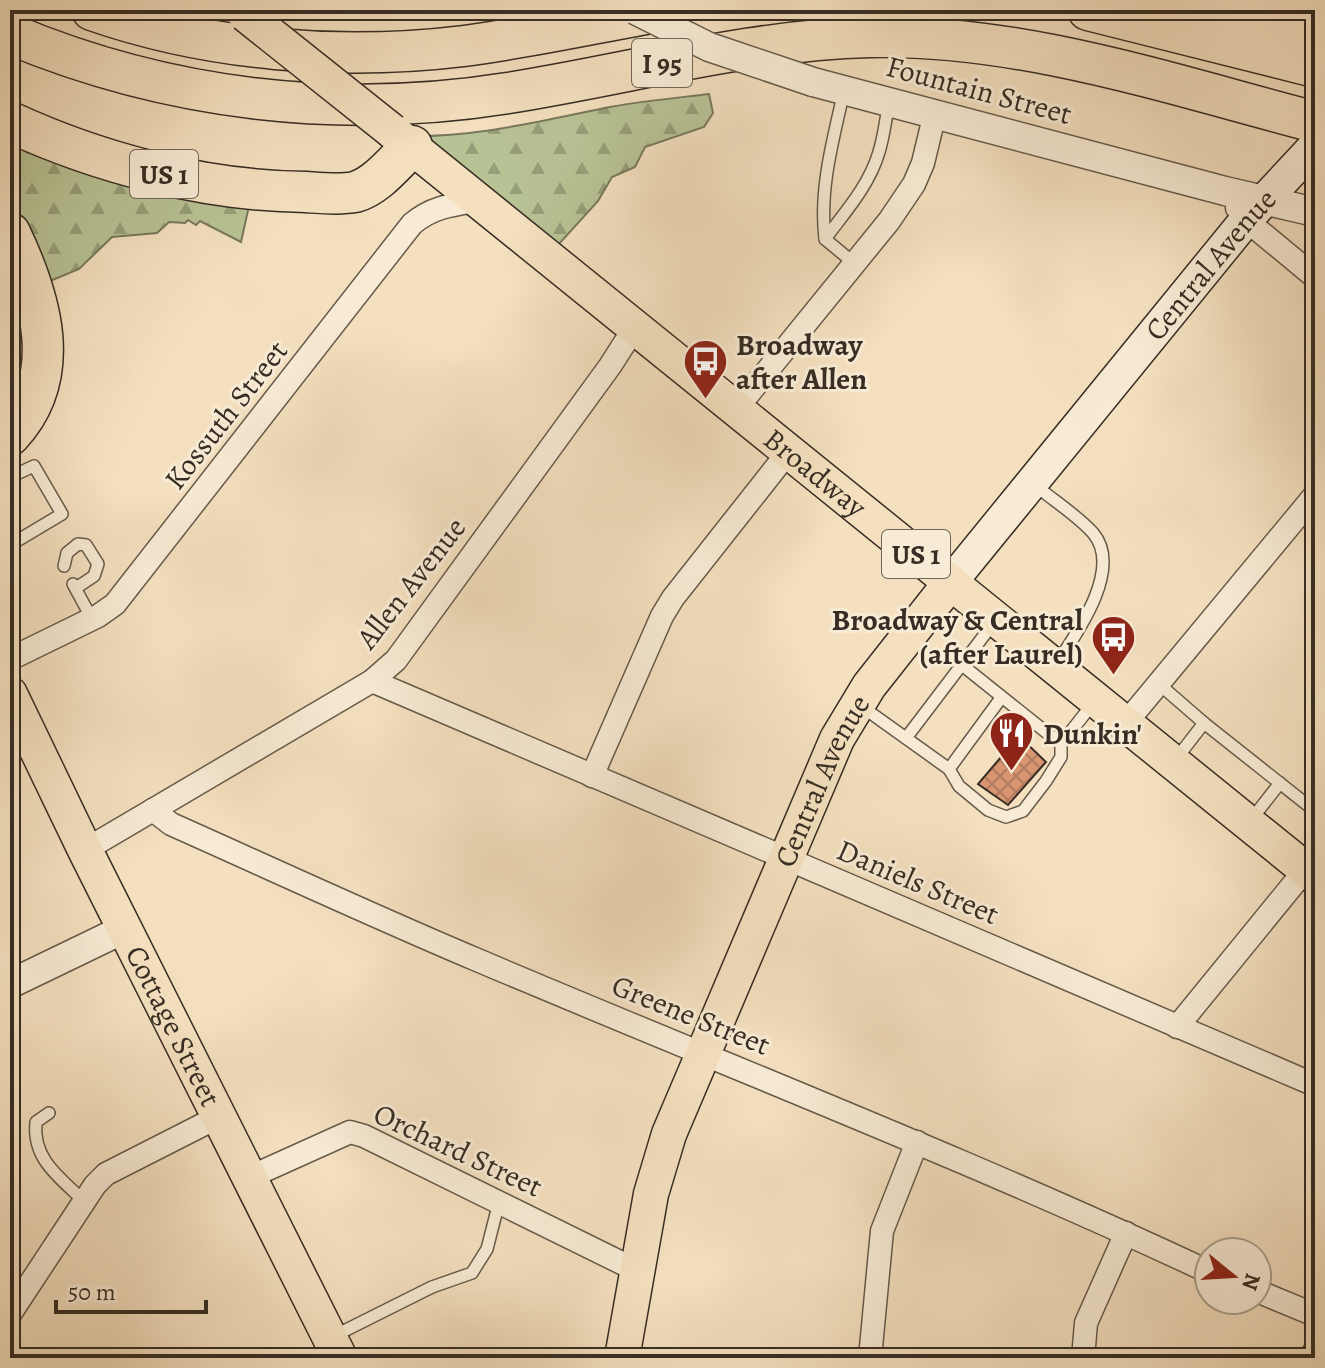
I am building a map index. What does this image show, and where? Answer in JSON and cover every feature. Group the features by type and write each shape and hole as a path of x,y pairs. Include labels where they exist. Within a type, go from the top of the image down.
{"highway":[{"name":"I 95","path":"92,10 140,25 211,40 280,49 354,52 462,46 667,10"},
{"path":"1088,10 1315,67"},
{"path":"1215,10 1315,45"},
{"name":"I 95","path":"10,34 101,68 173,87 280,102 359,105 434,102 494,95 705,54 789,43 874,37 948,39 1056,56 1312,142"},
{"name":"US 1","path":"10,122 78,149 139,168 201,181 283,192 354,192 375,181 402,138"},
{"path":"10,233 32,289 45,352 34,401 10,435"}],"main road":[{"name":"Broadway","path":"243,12 1173,763 1248,823 1312,868"},
{"name":"Central Avenue","path":"622,1358 659,1163 837,739 857,704 951,582 1312,142"},
{"name":"Cottage Street","path":"10,694 20,743 85,850 335,1348"}],"street":[{"name":"Fountain Street","path":"635,10 731,56 813,82 1225,191 1254,209 1315,212"},
{"path":"737,408 889,221 914,184 923,163 935,113"},
{"name":"Kossuth Street","path":"10,659 107,611 123,596 412,224 426,212 477,201"},
{"path":"1254,209 1315,277"},
{"name":"Allen Avenue","path":"85,850 372,681 396,660 635,327"},
{"path":"592,776 662,616 789,451"},
{"path":"1125,724 1315,495"},
{"name":"Daniels Street","path":"372,681 1308,1082"},
{"name":"Greene Street","path":"153,810 171,824 474,959 917,1142 1193,1264"},
{"path":"1177,1027 1312,868"},
{"path":"10,984 124,929"},
{"path":"10,1314 84,1201 106,1174 218,1117"},
{"name":"Orchard Street","path":"250,1177 350,1132 364,1136 638,1271"},
{"path":"870,1358 882,1231 917,1142"},
{"path":"1083,1358 1086,1323 1126,1233"},
{"path":"1273,1298 1315,1315"},
{"path":"1310,1358 1315,1350"}],"lane":[{"path":"844,90 826,168 822,219 825,239 855,264"},
{"path":"825,239 862,190 871,172 879,152 889,101"},
{"path":"10,477 34,466 62,514 10,545"},
{"path":"1032,482 1094,535 1104,553 1100,582 1091,606 1081,628 1054,666"},
{"path":"64,566 67,553 78,544 86,545 98,564 94,576 74,585 92,619"},
{"path":"906,738 997,619"},
{"path":"962,665 1061,744"},
{"path":"1159,684 1315,811"},
{"path":"949,769 1001,698"},
{"path":"857,704 949,769 959,786 988,810 1006,817 1023,811 1046,781 1061,757 1061,744 1095,700"},
{"path":"1173,763 1204,723"},
{"path":"1248,823 1280,783"},
{"path":"49,1113 36,1122 34,1140 49,1168 84,1201"},
{"path":"335,1348 432,1287 472,1273 487,1249 499,1202"}],"green space":[{"path":"709,94 713,113 704,127 645,147 635,167 612,177 598,201 549,255 402,136 481,131 622,105"},
{"path":"10,125 253,188 241,242 200,221 196,225 188,220 185,223 169,222 157,233 112,237 79,269 31,289 10,244"}],"building":[{"name":"Dunkin'","path":"1019,736 1046,762 1008,805 978,784"}],"place":[{"name":"Broadway after Allen","path":"705,401"},
{"name":"Broadway & Central (after Laurel)","path":"1114,676"},
{"name":"Dunkin'","path":"1012,773"}]}
